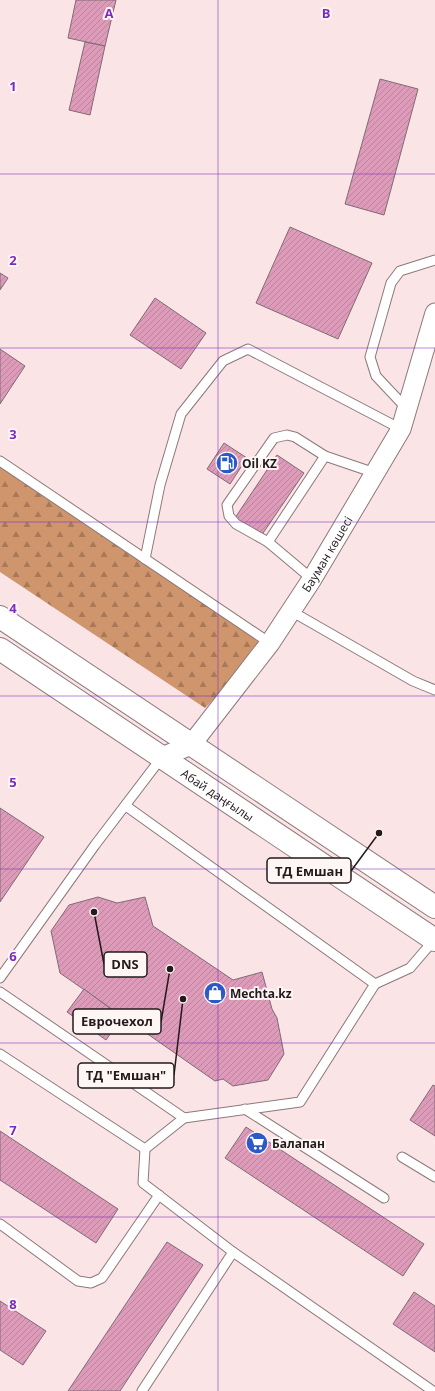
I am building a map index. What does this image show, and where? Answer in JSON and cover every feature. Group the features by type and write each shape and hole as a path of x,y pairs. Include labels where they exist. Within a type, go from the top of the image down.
{"main road":[{"path":"0,617 435,907"},
{"name":"Абай даңғылы","path":"0,649 435,940"}],"street":[{"name":"Бауман көшесі","path":"162,757 191,745 270,643 312,579 401,429 434,324"}],"lane":[{"path":"407,410 376,376 370,357 391,283 400,271 435,260"},
{"path":"145,559 160,484 182,414 223,361 248,349 401,429"},
{"path":"312,579 268,542 236,524 229,516 227,506 274,438 287,436 295,437 325,456 375,473"},
{"path":"268,542 325,456"},
{"path":"0,460 270,643"},
{"path":"291,611 413,681 435,690"},
{"path":"0,978 95,845 162,757"},
{"path":"126,806 375,984"},
{"path":"433,1391 233,1252 143,1182 145,1149 184,1118 300,1102 375,984 410,968 435,940"},
{"path":"0,992 184,1118"},
{"path":"0,1054 145,1149"},
{"path":"245,1109 384,1198"},
{"path":"402,1157 435,1178"},
{"path":"0,1224 78,1281 91,1283 102,1278 159,1195"},
{"path":"142,1391 233,1252"}],"green space":[{"path":"0,460 270,643 205,708 0,572"}],"building":[{"path":"76,0 116,0 105,46 68,38"},
{"path":"85,42 105,46 90,115 69,110"},
{"path":"380,79 418,89 384,215 345,204"},
{"path":"290,227 372,263 338,339 256,303"},
{"path":"0,273 8,278 0,290"},
{"path":"155,298 206,333 181,369 130,335"},
{"path":"0,349 25,366 0,404"},
{"name":"Oil KZ","path":"224,443 247,458 230,484 207,469"},
{"path":"277,455 304,473 259,539 233,521"},
{"path":"0,808 44,837 0,902"},
{"path":"98,897 117,903 145,897 153,926 233,980 262,972 272,1009 277,1018 284,1054 268,1080 233,1086 223,1079 215,1081 60,973 51,931 69,905"},
{"path":"84,989 122,1017 106,1040 67,1012"},
{"path":"433,1085 435,1086 435,1136 410,1120"},
{"path":"246,1127 424,1244 403,1276 225,1158"},
{"path":"0,1131 118,1209 96,1243 0,1180"},
{"path":"167,1242 203,1265 120,1391 68,1391"},
{"path":"414,1292 435,1306 435,1352 393,1324"},
{"path":"0,1301 46,1331 23,1365 0,1350"}],"place":[{"name":"Oil KZ","path":"227,463"},
{"name":"ТД Емшан","path":"379,833"},
{"name":"DNS","path":"94,912"},
{"name":"Еврочехол","path":"170,969"},
{"name":"Mechta.kz","path":"215,993"},
{"name":"ТД \"Емшан\"","path":"183,999"},
{"name":"Балапан","path":"257,1143"}]}
